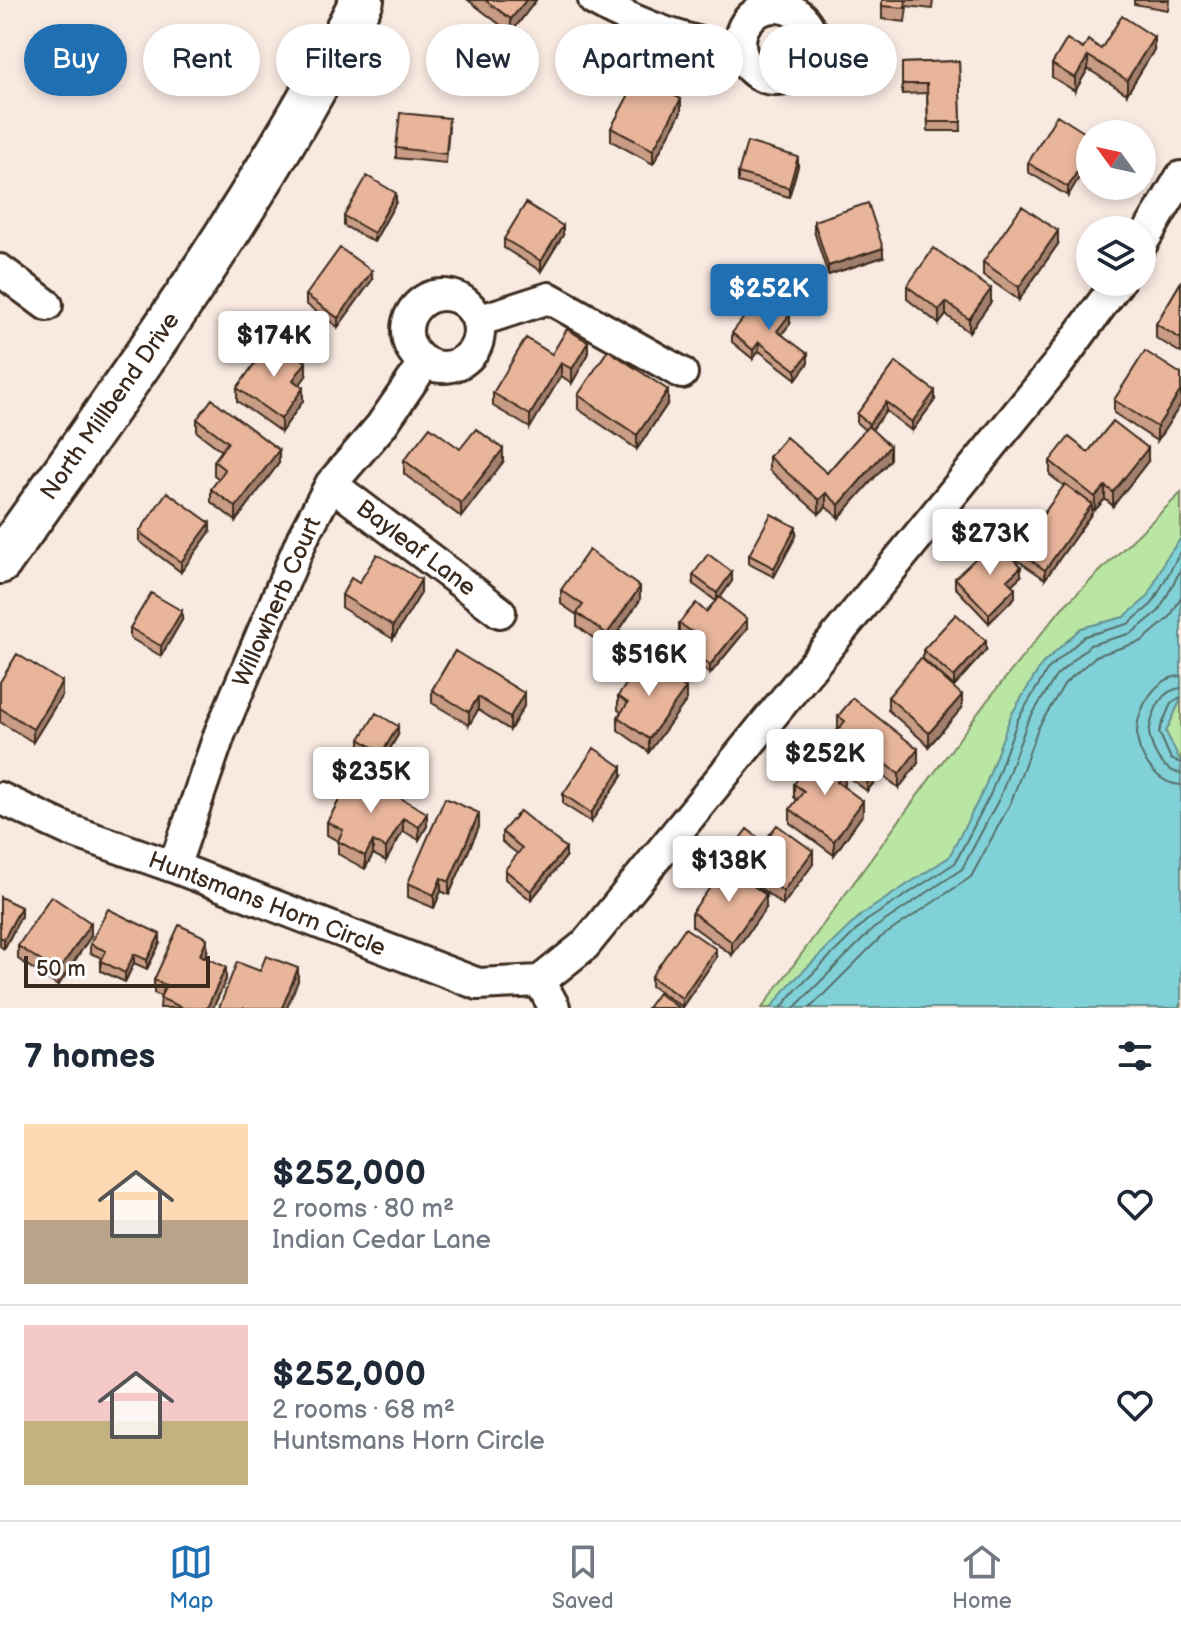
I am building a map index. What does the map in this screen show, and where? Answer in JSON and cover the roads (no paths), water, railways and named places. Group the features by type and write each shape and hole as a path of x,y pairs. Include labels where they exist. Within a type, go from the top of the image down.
{"street":[{"name":"North Millbend Drive","path":"0,562 201,275 274,159 362,0"},
{"path":"594,0 648,24"},
{"path":"743,29 757,12 777,6 804,8 812,37 812,52 807,63 790,77 763,77 752,71 743,55"},
{"path":"1156,219 1181,177"},
{"path":"0,270 47,305"},
{"path":"437,295 458,298 471,307 478,321 478,341 465,360 441,367 425,362 411,348 407,337 411,315 418,305 437,295"},
{"name":"Huntsmans Horn Circle","path":"0,798 69,830 478,984 547,994 1058,364 1108,296"},
{"path":"478,321 549,298 682,373"},
{"name":"Willowherb Court","path":"174,867 220,733 303,537 331,484 381,426 425,362"},
{"name":"Bayleaf Lane","path":"331,484 500,612"}],"water":[{"path":"1181,538 1181,699 1166,732 1181,762 1181,1002 1178,1008 771,1008 790,984 861,915 949,857 984,789 1011,715 1042,664 1081,628 1124,617 1148,597 1165,560"}]}
